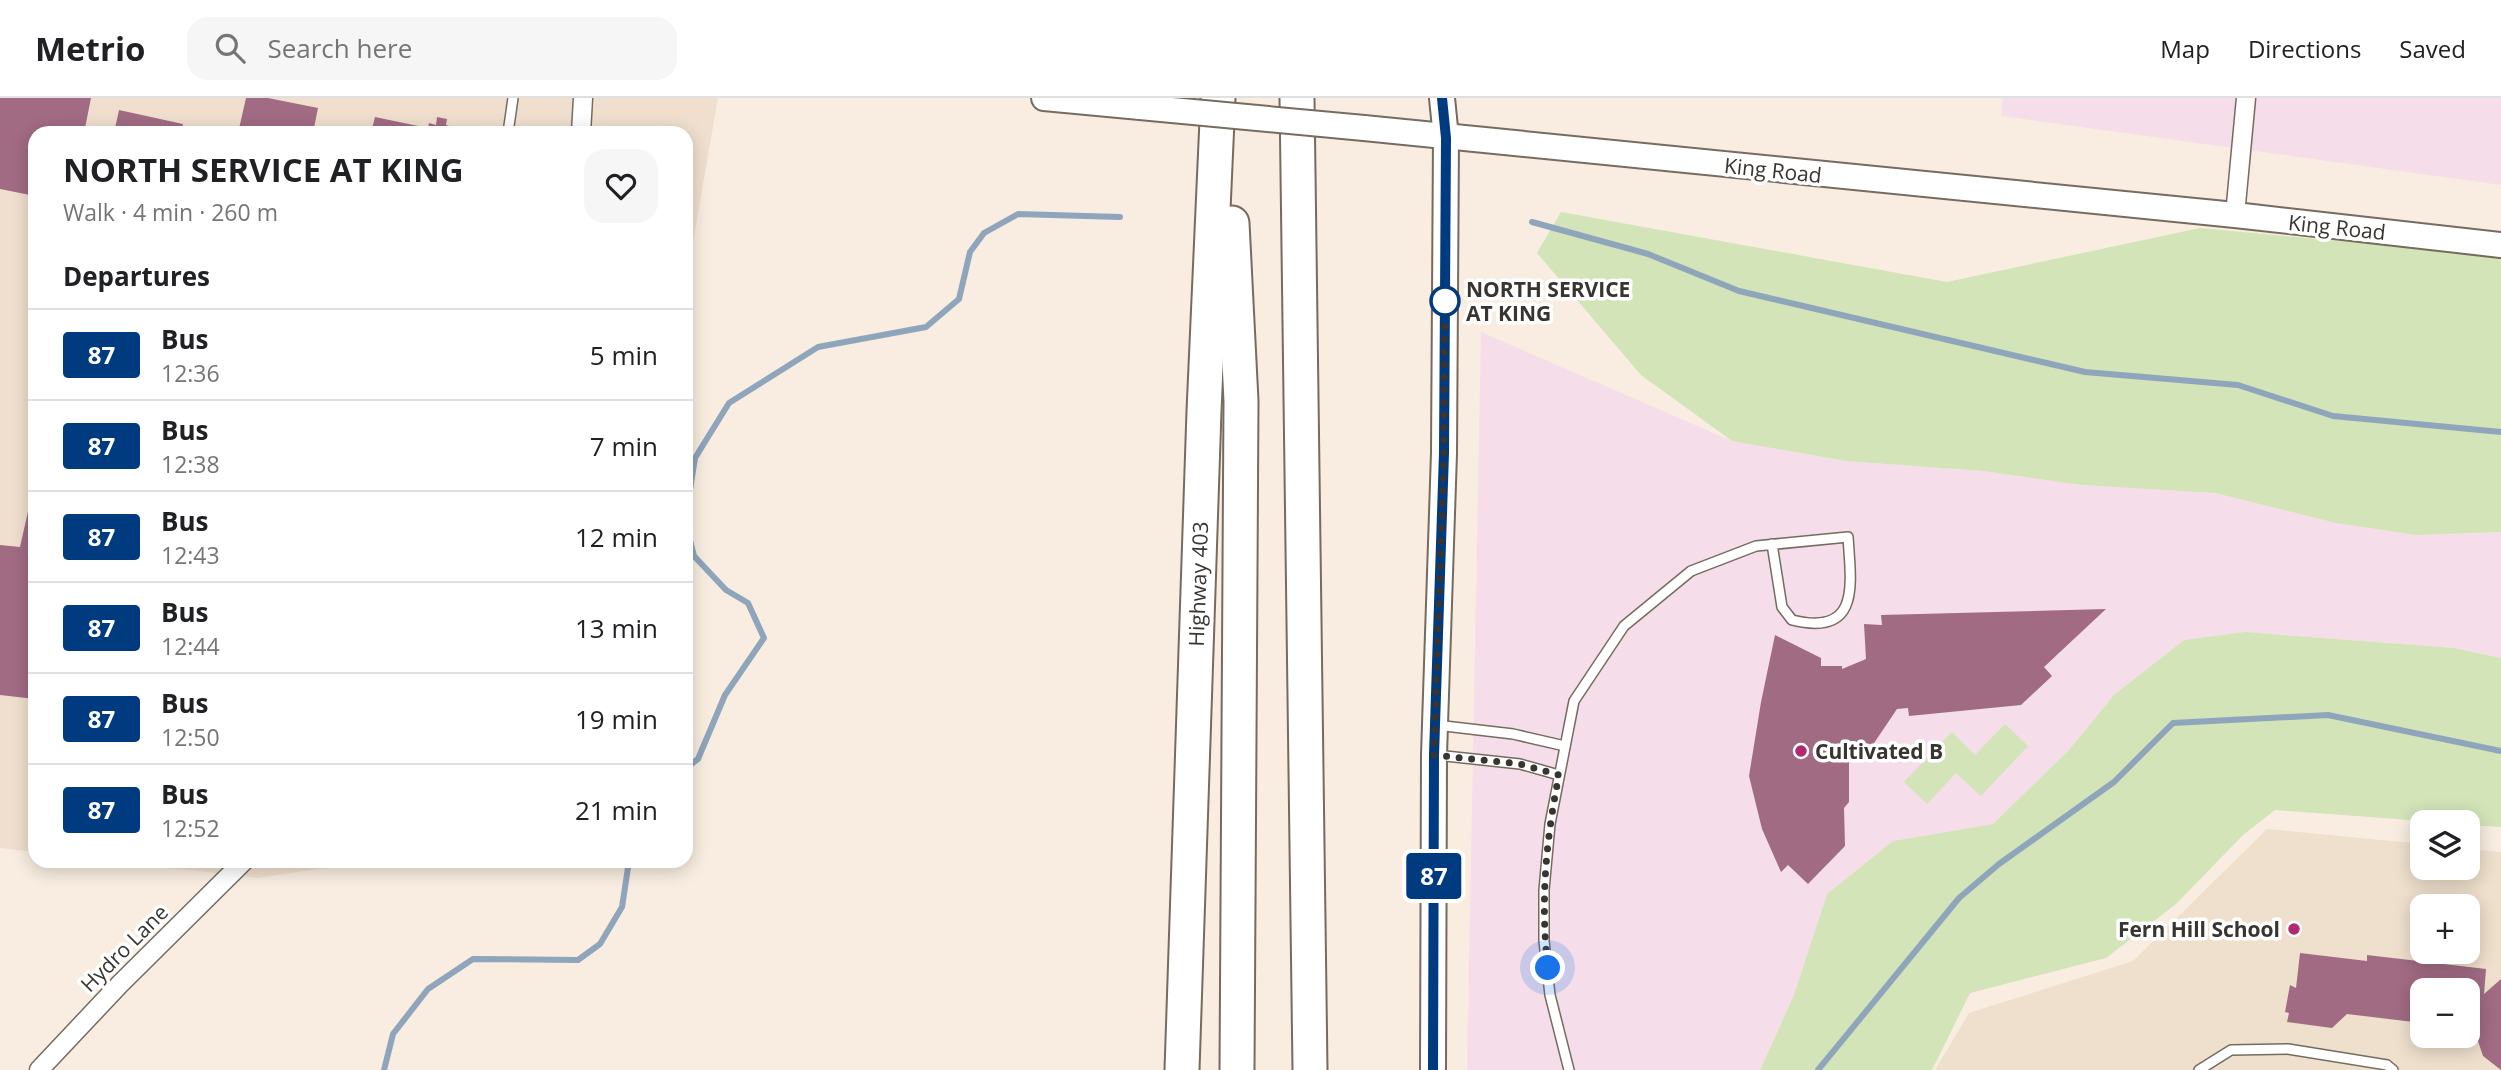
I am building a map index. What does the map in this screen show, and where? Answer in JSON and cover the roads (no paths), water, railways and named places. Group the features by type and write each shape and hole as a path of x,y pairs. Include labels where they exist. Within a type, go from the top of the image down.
{"highway":[{"name":"Highway 403","path":"1182,1070 1204,411 1218,98"},
{"path":"1225,98 1241,401 1237,1070"},
{"path":"1297,98 1310,1070"}],"street":[{"path":"581,126 583,98"},
{"name":"King Road","path":"1044,98 2235,215 2501,245"},
{"path":"1433,1070 1434,755 1444,453 1446,138 1442,98"},
{"path":"2235,215 2246,98"},
{"name":"Hydro Lane","path":"39,1070 120,984 237,868"}],"lane":[{"path":"509,126 513,98"},
{"path":"1569,1070 1550,995 1544,890 1550,824 1574,701 1624,626 1692,571 1756,547 1772,544 1849,537 1852,588 1850,600 1836,618 1807,624 1791,621 1782,607 1772,544"},
{"path":"1435,725 1513,734 1565,746"},
{"path":"1434,755 1520,764 1559,775"},
{"path":"2199,1070 2231,1050 2288,1049 2387,1065 2393,1070"}],"waterway":[{"path":"693,471 695,458 729,403 818,347 926,327 959,299 970,252 984,233 1018,214 1120,217"},
{"path":"1532,222 1648,254 1739,291 2085,372 2238,385 2333,416 2501,432"},
{"path":"693,552 726,590 748,603 764,638 725,695 698,759 693,763"},
{"path":"1818,1070 1959,898 1999,864 2114,782 2173,723 2328,715 2501,751"},
{"path":"384,1070 393,1034 428,989 473,959 578,960 600,944 622,907 628,868"}],"place":[{"name":"NORTH SERVICE AT KING","path":"1445,301"},
{"name":"Cultivated B","path":"1801,751"},
{"name":"Fern Hill School","path":"2294,929"}]}
